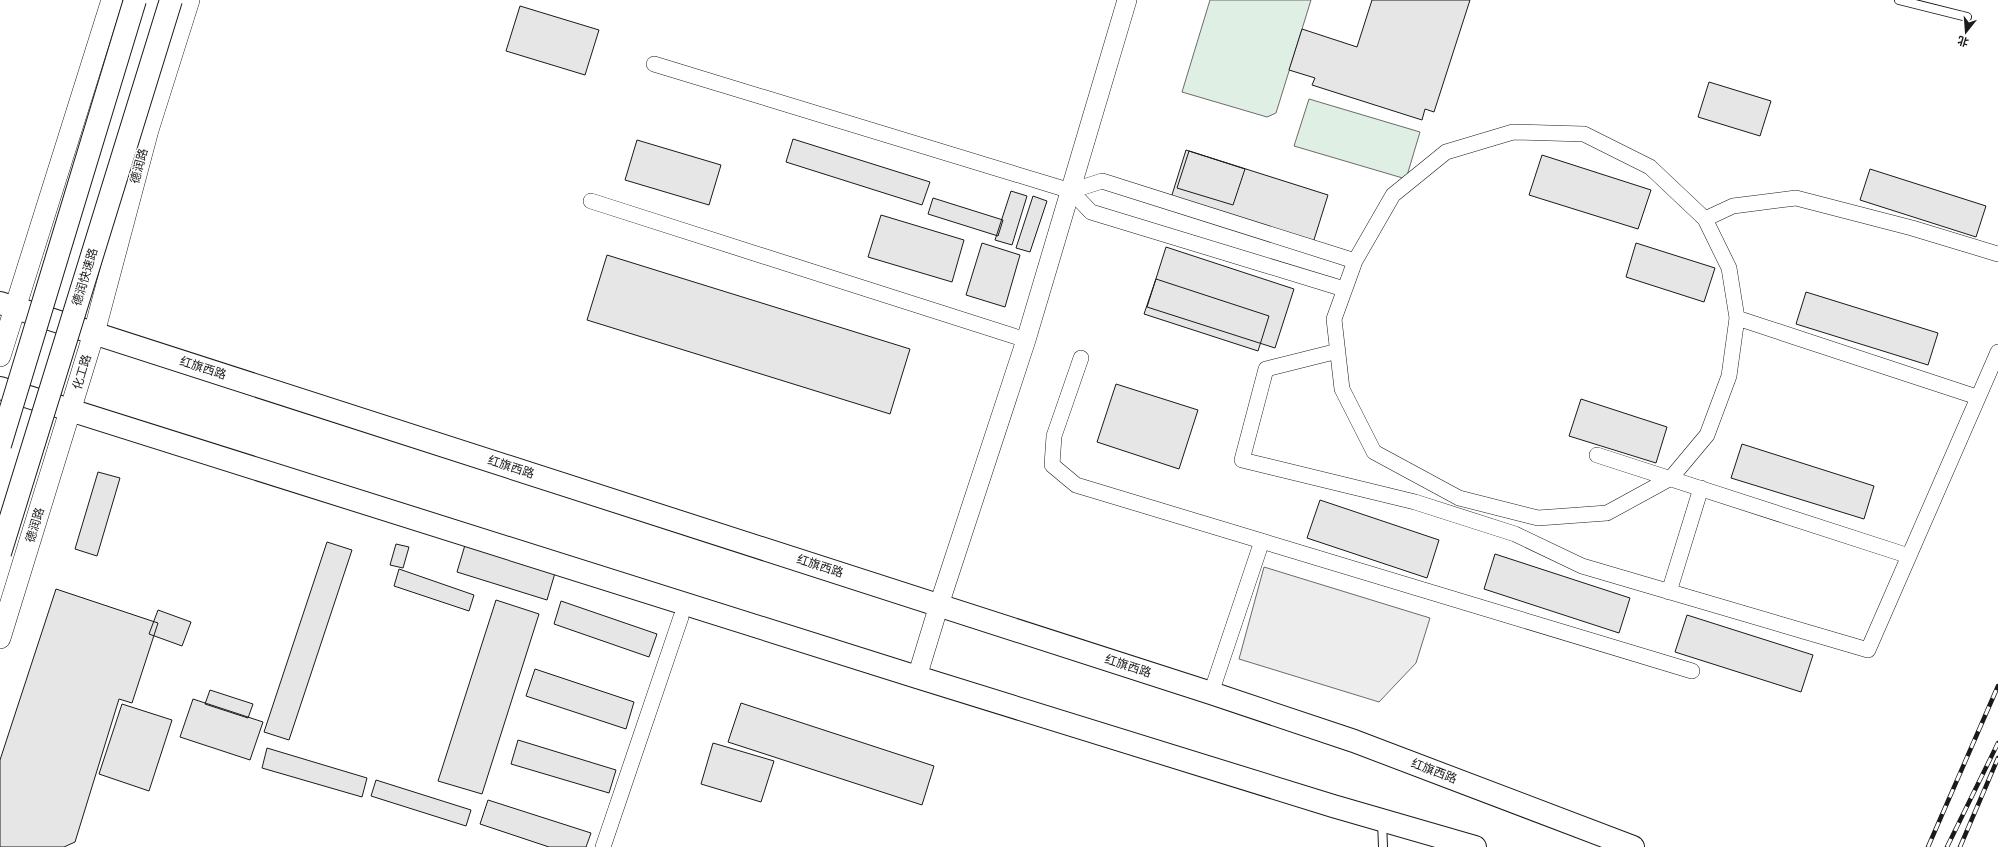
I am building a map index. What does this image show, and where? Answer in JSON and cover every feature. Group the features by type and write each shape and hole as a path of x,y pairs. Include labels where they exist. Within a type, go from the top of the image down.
{"main road":[{"path":"0,356 8,305 112,0"},
{"path":"0,444 135,0"},
{"name":"德润快速路","path":"0,553 171,0"},
{"name":"德润路","path":"94,333 148,130 189,0"},
{"name":"红旗西路","path":"8,305 939,604 1211,693 1354,741 1633,847"},
{"name":"化工路","path":"70,411 94,333"},
{"path":"0,388 917,677 1382,820 1475,847"},
{"name":"德润路","path":"0,638 70,411"}],"street":[{"path":"917,677 939,604 1026,340 1127,0"},
{"path":"654,64 1071,191 1091,212 1344,289"},
{"path":"1513,132 1584,134 1650,167 1706,219 1729,268 1737,318 1729,376 1707,435 1671,478 1608,513 1538,518 1459,498 1374,452 1342,389 1334,319 1355,261 1392,195 1446,152 1513,132"},
{"path":"1071,191 1102,180 1355,261"},
{"path":"1706,219 1733,206 1796,198 1912,228 1998,254"},
{"path":"592,201 1026,340"},
{"path":"1737,318 1977,397"},
{"path":"1338,351 1266,369 1242,460 1415,502 1515,534 1582,566 1868,650 1977,397 1998,352"},
{"path":"1081,358 1054,436 1052,465 1076,485 1692,671"},
{"path":"1597,455 1909,556"},
{"path":"1669,592 1701,488"},
{"path":"1455,516 1459,498"},
{"path":"1211,693 1262,541"},
{"path":"603,847 681,617"}],"lane":[{"path":"1899,0 1967,17"},
{"path":"1382,820 1383,847"}],"green space":[{"path":"1210,0 1311,0 1276,113 1267,117 1182,92"},
{"path":"1309,99 1420,132 1406,179 1294,146"}],"shaded area":[{"path":"1264,567 1430,618 1416,663 1379,702 1239,659"}],"building":[{"path":"1372,0 1470,0 1434,112 1425,109 1422,120 1312,85 1315,78 1289,70 1302,29 1357,47"},
{"path":"520,6 599,30 585,75 506,51"},
{"path":"1709,82 1771,101 1760,136 1698,117"},
{"path":"793,139 930,182 922,205 786,162"},
{"path":"637,140 721,165 709,205 625,180"},
{"path":"1186,150 1328,195 1313,243 1171,198"},
{"path":"1189,151 1245,169 1233,205 1177,188"},
{"path":"1542,155 1651,190 1638,229 1529,195"},
{"path":"1870,169 1986,206 1976,237 1860,200"},
{"path":"1011,191 1027,196 1012,245 995,240"},
{"path":"1033,196 1047,201 1030,252 1016,248"},
{"path":"933,198 1003,220 998,236 928,214"},
{"path":"881,215 964,240 952,282 868,257"},
{"path":"982,243 1020,255 1005,307 966,295"},
{"path":"1636,243 1715,268 1704,302 1626,277"},
{"path":"1166,247 1294,289 1275,348 1147,307"},
{"path":"607,255 910,349 890,414 587,320"},
{"path":"1156,279 1269,316 1258,351 1144,314"},
{"path":"1806,292 1938,333 1928,365 1796,324"},
{"path":"1116,384 1198,410 1179,469 1097,442"},
{"path":"1581,399 1667,427 1656,463 1569,436"},
{"path":"1742,444 1874,486 1864,519 1731,478"},
{"path":"98,472 120,478 97,556 75,549"},
{"path":"1320,500 1439,540 1427,578 1307,538"},
{"path":"327,542 352,550 289,740 264,732"},
{"path":"396,544 409,547 403,568 390,565"},
{"path":"465,545 555,573 547,600 457,572"},
{"path":"1495,554 1630,598 1619,633 1484,589"},
{"path":"399,569 474,595 469,611 394,586"},
{"path":"56,589 158,623 132,703 119,699 75,842 64,847 0,847 0,760"},
{"path":"496,600 539,614 482,794 438,781"},
{"path":"561,601 657,634 649,657 554,624"},
{"path":"158,610 191,622 182,646 149,634"},
{"path":"1687,615 1813,655 1801,692 1675,652"},
{"path":"535,669 634,702 626,729 526,696"},
{"path":"210,690 253,704 248,718 205,704"},
{"path":"193,699 263,722 250,760 180,737"},
{"path":"741,703 934,766 922,805 728,742"},
{"path":"122,704 172,720 149,791 99,774"},
{"path":"518,740 616,770 609,793 511,764"},
{"path":"713,743 774,761 761,802 701,784"},
{"path":"267,748 367,778 362,797 262,768"},
{"path":"376,780 471,810 466,826 371,796"},
{"path":"488,800 591,833 586,847 549,847 480,824"}],"railway":[{"path":"1928,847 1998,686"},
{"path":"1947,847 1998,743"},
{"path":"1960,847 1998,758"}]}
